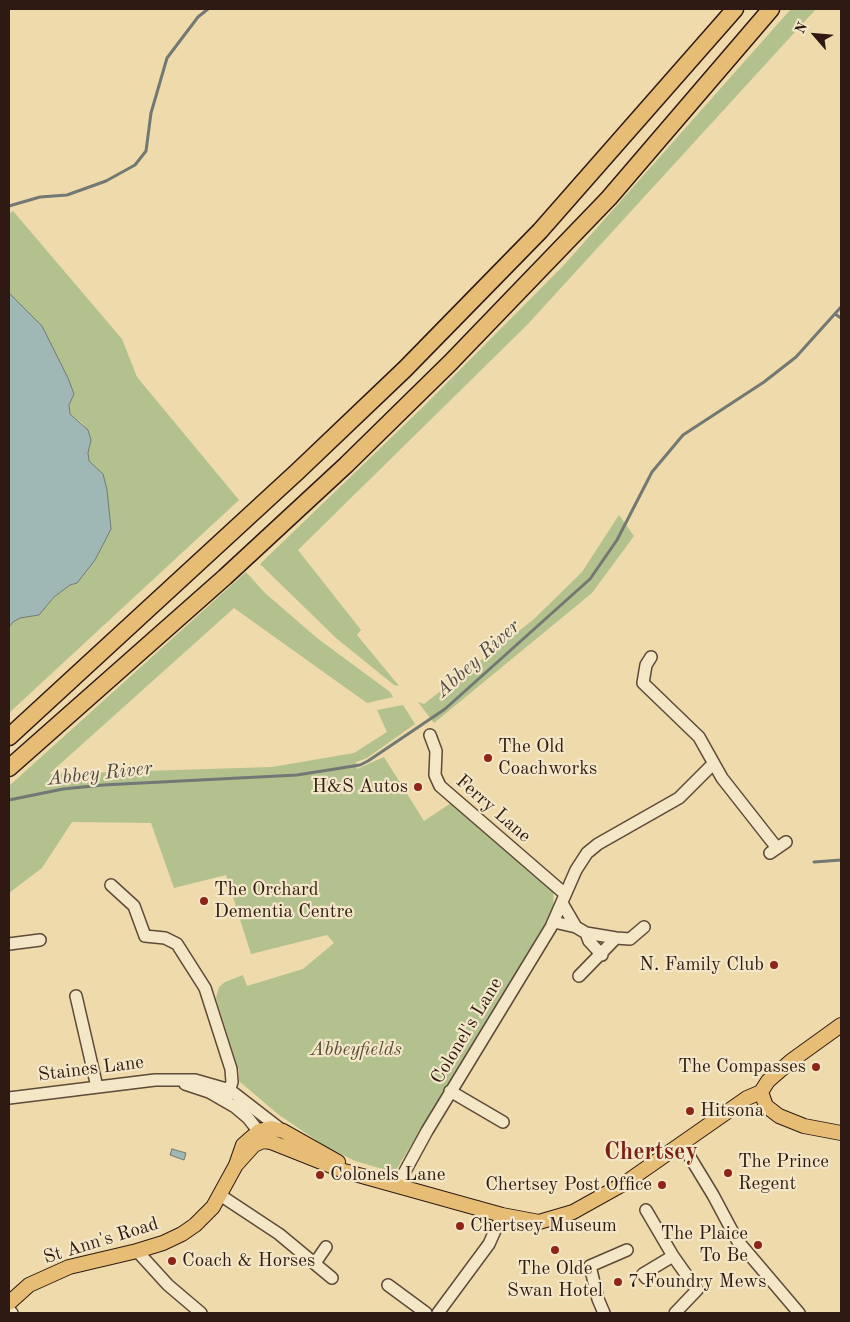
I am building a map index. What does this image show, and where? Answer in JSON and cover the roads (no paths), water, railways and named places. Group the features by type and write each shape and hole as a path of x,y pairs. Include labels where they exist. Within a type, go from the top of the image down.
{"highway":[{"path":"9,737 298,471 405,369 540,231 735,9"},
{"path":"9,768 225,577 346,466 450,363 609,198 771,9"}],"main road":[{"path":"360,1175 502,1215 539,1222 573,1212 625,1184 747,1098 761,1092 768,1081 791,1061 841,1025"},
{"path":"761,1092 783,1110 788,1118 804,1126 841,1133"},
{"name":"Staines Lane","path":"258,1131 271,1128 283,1131 360,1175"},
{"name":"St Ann's Road","path":"9,1303 29,1286 55,1272 137,1251 163,1243 182,1234 205,1216 220,1195 236,1165 243,1145 258,1131"},
{"name":"Staines Lane","path":"271,1142 307,1158 360,1175"},
{"name":"St Ann's Road","path":"236,1165 254,1145 271,1142"}],"street":[{"path":"651,658 646,665 642,683 699,736 713,764 778,847"},
{"name":"Ferry Lane","path":"430,735 436,751 435,775 440,786 563,899 581,930 602,955"},
{"name":"Colonel's Lane","path":"397,1186 450,1091 554,922 580,863 592,848 679,798 713,764"},
{"path":"111,885 134,906 145,936 164,938 177,944 202,981 227,1052 232,1082 228,1095"},
{"path":"554,922 616,938 630,938 644,927"},
{"path":"579,976 602,955 616,938"},
{"path":"9,944 40,940"},
{"path":"76,996 97,1087"},
{"name":"Staines Lane","path":"9,1098 155,1080 178,1081 228,1095 283,1131"},
{"path":"450,1091 502,1122"},
{"name":"Staines Lane","path":"228,1095 258,1131 271,1142"},
{"path":"682,1144 713,1194 737,1240 799,1313"},
{"path":"220,1195 279,1234 332,1278"},
{"path":"646,1210 673,1256 697,1290 675,1313"},
{"path":"438,1313 489,1244 502,1215"},
{"path":"315,1262 326,1247"},
{"path":"604,1313 598,1299 590,1266 627,1250"},
{"path":"137,1251 168,1285 201,1313"},
{"path":"646,1278 643,1274 673,1256"},
{"path":"388,1285 426,1313"},
{"path":"9,1310 12,1313"}],"water":[{"path":"9,293 42,326 68,378 74,394 69,405 70,414 88,430 91,440 88,453 89,461 103,474 107,490 111,529 95,560 77,583 70,585 54,597 39,615 20,618 9,627"},
{"path":"172,1149 186,1153 184,1160 170,1155"}],"waterway":[{"path":"9,206 40,197 67,195 106,181 135,165 146,151 151,113 167,58 198,17 208,9"},
{"name":"Abbey River","path":"9,800 63,789 103,785 297,775 360,765 368,761 445,709 590,579 617,540 652,472 683,435 764,382 796,357 841,307"},
{"name":"Abbey River","path":"835,314 841,318"},
{"path":"814,862 841,860"}],"place":[{"name":"The Old Coachworks","path":"488,758"},
{"name":"H&S Autos","path":"418,787"},
{"name":"The Orchard Dementia Centre","path":"204,901"},
{"name":"N. Family Club","path":"774,965"},
{"name":"The Compasses","path":"816,1067"},
{"name":"Hitsona","path":"690,1111"},
{"name":"The Prince Regent","path":"728,1173"},
{"name":"Colonels Lane","path":"320,1175"},
{"name":"Chertsey Post Office","path":"662,1185"},
{"name":"Chertsey Museum","path":"460,1226"},
{"name":"The Plaice To Be","path":"758,1245"},
{"name":"The Olde Swan Hotel","path":"555,1250"},
{"name":"Coach & Horses","path":"172,1261"},
{"name":"7 Foundry Mews","path":"618,1282"}],"district":[{"name":"Chertsey","path":"651,1153"}],"park label":[{"name":"Abbeyfields","path":"356,1050"}]}
